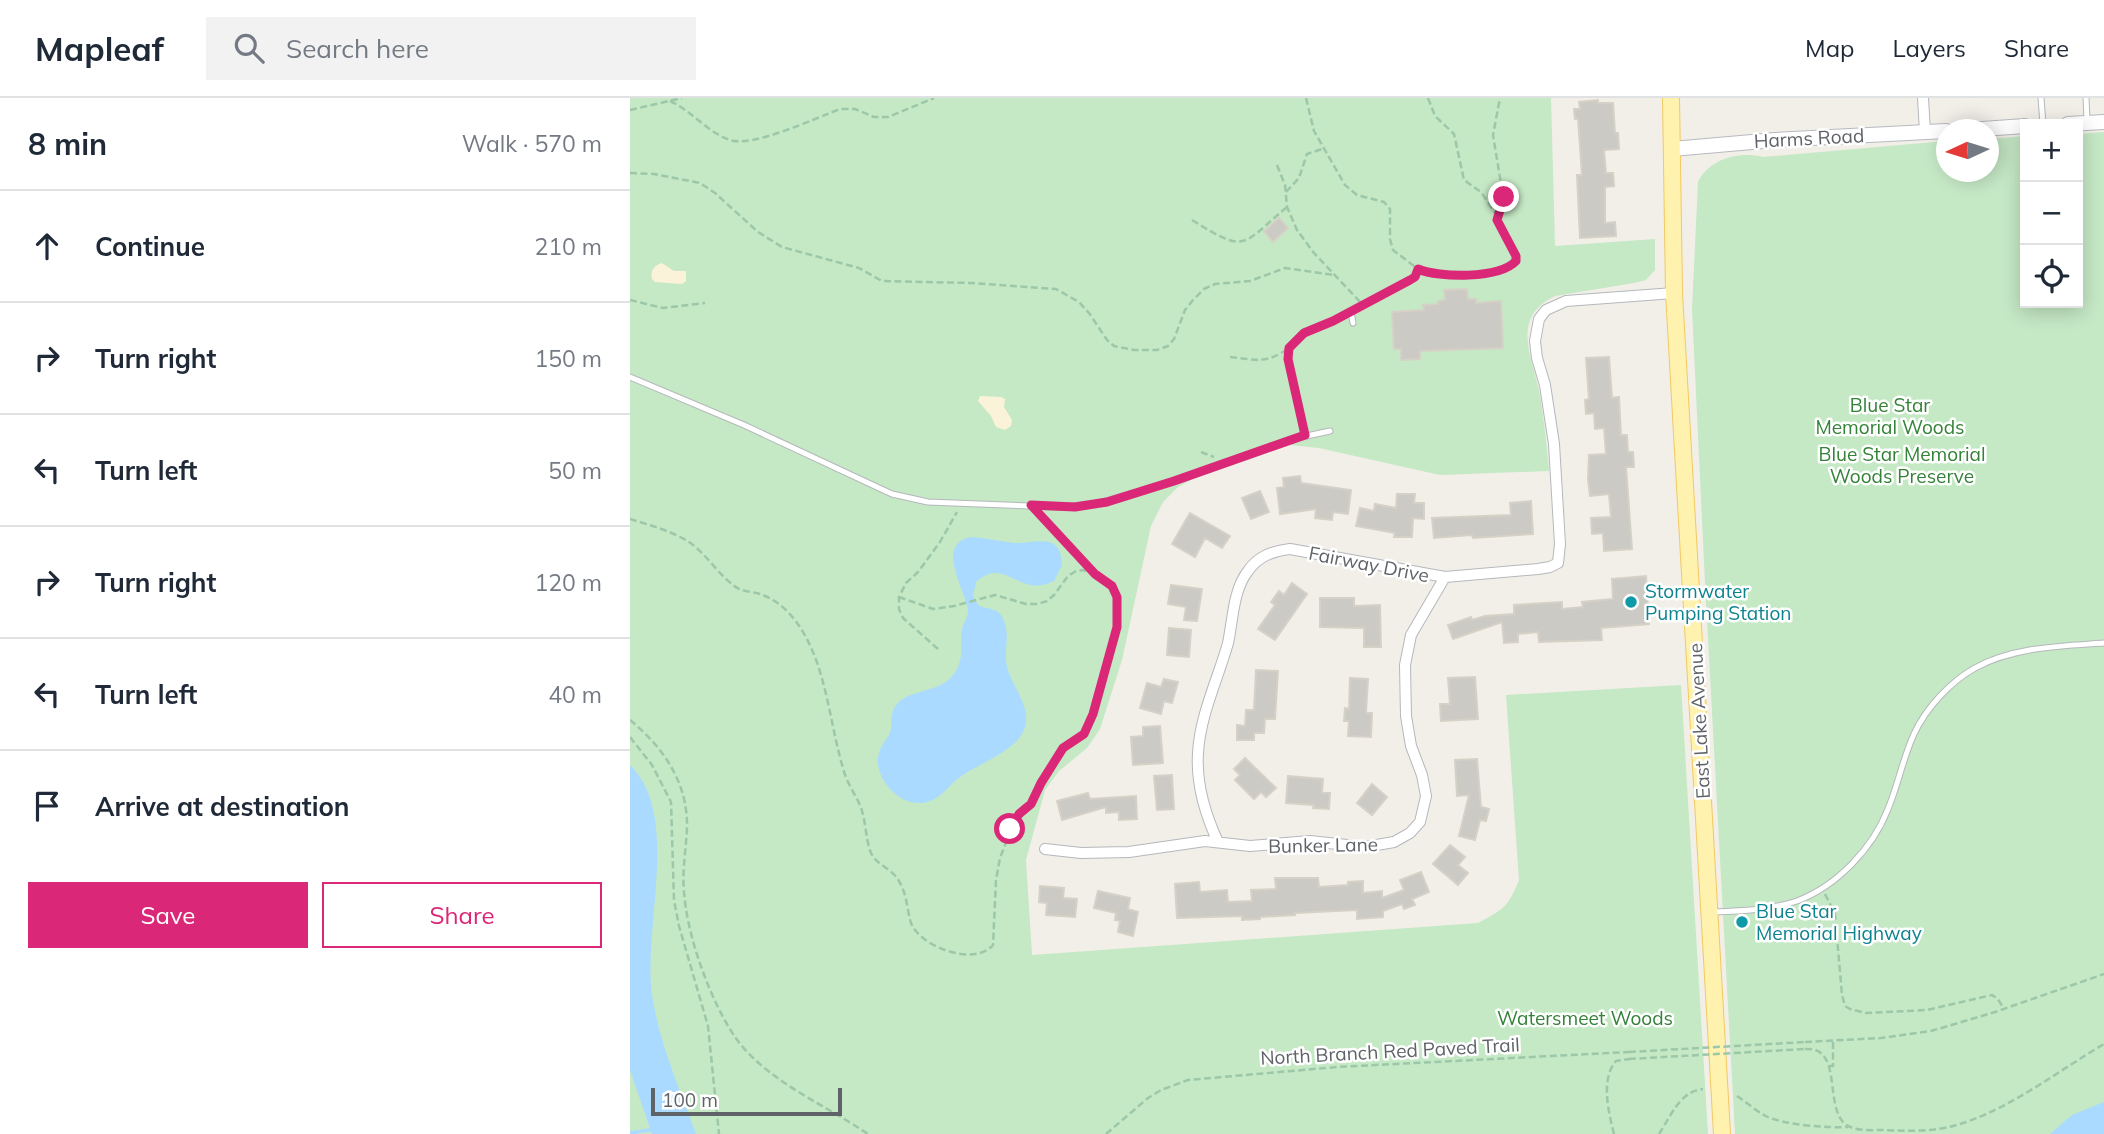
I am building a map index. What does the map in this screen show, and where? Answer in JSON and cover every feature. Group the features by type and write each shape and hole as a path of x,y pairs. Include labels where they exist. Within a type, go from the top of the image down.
{"main road":[{"name":"East Lake Avenue","path":"1671,98 1674,293 1722,1134"},
{"path":"2083,123 2104,122"},
{"path":"1999,128 2020,126"},
{"name":"Harms Road","path":"1672,149 1936,131"}],"street":[{"path":"1923,98 1924,132"},
{"name":"Fairway Drive","path":"1218,842 1202,799 1198,753 1201,730 1220,671 1240,586 1247,571 1264,556 1290,549 1445,578 1550,567 1558,563 1560,556 1554,444 1535,341 1539,319 1546,310 1566,301 1674,293"},
{"name":"Bunker Lane","path":"1045,849 1081,853 1129,852 1191,842 1250,846 1310,841 1365,847 1394,842 1410,833 1420,822 1426,796 1422,775 1411,746 1406,716 1405,665 1411,635 1445,578"}],"lane":[{"path":"2041,98 2043,119"},
{"path":"2086,98 2087,123"},
{"path":"1351,312 1353,323"},
{"path":"630,377 710,410 892,494 928,502 1075,507 1107,502 1305,435 1330,431"},
{"path":"1710,913 1751,911 1797,901 1821,888 1863,852 1878,831 1888,810 1914,733 1950,685 1975,668 2002,657 2058,647 2104,643"}],"path":[{"path":"630,110 682,98"},
{"path":"670,101 730,140 747,142 840,109 855,109 874,117 888,117 934,98"},
{"path":"1306,98 1314,131 1340,178 1351,192 1387,205 1392,215 1390,239 1393,250 1418,269 1438,273 1481,274 1508,268 1516,261 1516,256 1486,197 1464,180 1454,134 1435,116 1428,98"},
{"path":"1497,216 1504,197 1499,182 1493,135 1500,98"},
{"path":"1286,192 1299,178 1307,153 1325,148"},
{"path":"1277,165 1286,192 1287,207 1303,240 1363,305"},
{"path":"630,173 638,172 700,183 758,232 782,247 859,268 882,281 1056,289 1079,302 1114,346 1134,350 1157,350 1168,346 1174,339 1185,310 1204,289 1215,284 1250,281 1285,268 1334,275"},
{"path":"1192,220 1220,237 1238,242 1246,241 1287,207"},
{"path":"1230,356 1263,361 1276,357 1304,333 1351,312 1410,280 1415,277 1418,269"},
{"path":"630,300 663,308 705,303"},
{"path":"1289,348 1293,387 1305,435"},
{"path":"938,649 903,618 899,597 906,583 918,572 940,542 961,503"},
{"path":"630,519 688,541 740,589 765,596 783,607 800,628 820,667 843,768 850,791 861,807 871,852 878,861 891,869 900,881 912,925 921,935 941,948 965,955 983,953 993,945 996,880 1010,829 1019,814 1031,804 1063,748 1084,734 1093,714 1117,627 1118,607 1112,586 1095,574 1031,505"},
{"path":"899,597 933,608 1001,595 1026,604 1038,604 1047,601 1068,576 1076,571 1095,574"},
{"path":"630,720 666,757 681,786 687,812 684,873 686,909 693,940 728,1025 743,1046 763,1066 867,1134"},
{"path":"630,737 657,772 671,802 674,900 708,1026 719,1134"},
{"path":"1821,888 1835,914 1845,1006 1866,1013 1927,1010 1992,995 2004,1009"},
{"name":"North Branch Red Paved Trail","path":"1106,1134 1148,1098 1188,1080 1325,1068 1913,1035 2004,1009 2104,974"},
{"path":"1829,1066 1833,1066 1834,1062 1833,1040"},
{"path":"1737,1096 1776,1120 1819,1126 1910,1132 1933,1130 1963,1123 2000,1106 2104,1044"},
{"path":"1614,1134 1608,1100 1609,1072 1616,1061 1805,1049 1822,1051 1829,1066 1836,1108 1842,1121 1850,1127"},
{"path":"1660,1134 1679,1101 1689,1092 1703,1089"}],"green space":[{"name":"Watersmeet Woods","path":"630,98 1551,98 1555,246 1655,239 1655,270 1646,280 1555,296 1541,305 1532,316 1528,327 1528,340 1540,395 1549,471 1440,475 1319,448 1290,445 1193,479 1178,487 1163,502 1151,526 1122,660 1100,729 1087,748 1059,771 1045,790 1026,860 1032,955 1478,923 1504,906 1519,880 1506,695 1681,685 1708,1134 630,1134"},
{"name":"Blue Star Memorial Woods Preserve","path":"2104,132 2104,1134 1735,1134 1692,309 1698,182 1717,162 1735,156 1763,157 1936,142 1936,182 1999,182 1999,138 2020,136 2020,308 2083,308 2083,134"}],"sand":[{"path":"662,263 674,271 686,271 686,281 682,284 655,282 652,279 652,271"},
{"path":"980,396 1005,399 1004,407 1012,420 1011,426 1005,430 996,427 991,416 978,401"}],"water":[{"path":"972,537 1016,543 1052,543 1061,554 1062,565 1054,581 1031,585 996,573 986,575 976,582 973,596 978,605 996,611 1004,621 1007,634 1007,667 1023,704 1025,727 1013,744 963,775 937,797 921,803 911,802 894,793 887,785 879,767 879,753 890,733 892,713 897,704 913,694 942,684 957,669 961,656 962,629 968,612 953,557 955,548 961,541"},
{"path":"630,765 646,787 654,814 657,845 650,973 656,1018 696,1134 652,1134 630,1070"},
{"path":"2104,1102 2104,1134 2050,1134 2072,1115"}],"building":[{"path":"1598,100 1598,103 1613,103 1615,133 1618,133 1619,149 1604,150 1606,173 1613,173 1614,186 1605,187 1605,223 1615,222 1616,236 1580,238 1577,175 1582,175 1578,119 1575,119 1574,109 1580,109 1579,102"},
{"path":"1279,218 1288,228 1273,242 1264,231"},
{"path":"1467,289 1468,299 1476,299 1476,303 1501,301 1503,348 1420,351 1420,359 1401,360 1401,349 1394,349 1392,312 1424,310 1423,305 1438,304 1438,301 1445,300 1444,290"},
{"path":"1609,357 1612,398 1619,397 1621,435 1627,435 1628,452 1633,452 1634,467 1626,467 1632,549 1604,551 1603,533 1592,534 1591,518 1611,517 1609,494 1590,496 1588,479 1589,455 1606,454 1604,428 1595,429 1594,413 1586,414 1585,400 1589,399 1586,358"},
{"path":"1300,476 1301,483 1351,490 1348,514 1333,512 1332,520 1315,518 1316,509 1280,514 1277,488 1284,487 1283,478"},
{"path":"1260,491 1269,512 1251,519 1242,498"},
{"path":"1397,494 1415,494 1414,503 1424,503 1424,519 1413,518 1412,537 1394,537 1395,533 1356,526 1360,508 1374,511 1375,504 1396,508"},
{"path":"1531,501 1533,534 1434,538 1432,518 1511,515 1510,503"},
{"path":"1190,513 1230,536 1222,548 1205,538 1195,557 1172,544"},
{"path":"1646,576 1649,624 1601,628 1602,640 1539,642 1538,632 1518,634 1518,642 1504,643 1502,622 1453,639 1448,625 1471,617 1472,620 1485,616 1514,614 1514,605 1562,602 1562,609 1583,607 1582,602 1613,599 1612,579"},
{"path":"1292,583 1307,594 1275,640 1258,629 1275,605 1271,602 1279,591 1284,595"},
{"path":"1171,585 1202,589 1197,621 1184,620 1186,607 1168,604"},
{"path":"1320,598 1354,598 1354,606 1380,605 1381,647 1364,647 1364,628 1320,627"},
{"path":"1169,628 1191,630 1189,657 1167,655"},
{"path":"1256,670 1278,671 1275,719 1265,719 1264,733 1254,733 1254,740 1237,740 1237,725 1245,726 1246,710 1254,710"},
{"path":"1475,677 1478,719 1441,721 1440,704 1450,704 1448,678"},
{"path":"1350,678 1368,679 1366,713 1372,713 1371,737 1348,736 1349,721 1344,721 1345,708 1349,709"},
{"path":"1164,679 1178,682 1172,703 1164,701 1161,714 1140,708 1147,683 1161,687"},
{"path":"1160,726 1163,763 1133,765 1131,737 1143,736 1143,727"},
{"path":"1245,758 1276,788 1266,797 1261,792 1254,799 1235,780 1240,775 1234,769"},
{"path":"1477,759 1481,807 1489,809 1486,821 1480,820 1475,840 1459,836 1469,795 1457,796 1455,760"},
{"path":"1172,775 1174,809 1157,810 1154,776"},
{"path":"1288,776 1323,779 1322,793 1330,793 1329,809 1286,803"},
{"path":"1372,784 1387,797 1372,815 1357,803"},
{"path":"1088,793 1090,799 1136,796 1137,819 1119,820 1119,812 1106,813 1106,807 1062,820 1057,801"},
{"path":"1450,845 1465,857 1458,865 1468,873 1458,885 1433,864"},
{"path":"1421,872 1429,892 1412,899 1415,905 1404,909 1402,904 1383,911 1383,917 1357,919 1357,910 1295,913 1242,920 1242,916 1177,918 1175,884 1199,882 1200,892 1227,890 1228,902 1252,901 1251,890 1276,889 1275,878 1318,878 1319,887 1363,881 1363,893 1382,891 1382,898 1404,890 1400,880"},
{"path":"1040,886 1064,888 1063,898 1077,899 1075,917 1046,915 1047,903 1039,902"},
{"path":"1098,891 1130,898 1128,909 1138,912 1133,936 1118,932 1120,921 1115,920 1116,913 1094,908"}],"waterway":[{"path":"630,1133 656,1129"}],"place":[{"name":"Stormwater Pumping Station","path":"1631,602"},
{"name":"Blue Star Memorial Highway","path":"1742,922"}],"route":[{"path":"1010,829 1016,817 1031,804 1063,748 1084,734 1093,714 1117,627 1117,597 1112,586 1095,574 1031,505 1075,507 1107,502 1305,435 1288,359 1289,348 1294,341 1304,333 1333,321 1410,280 1415,277 1418,269 1438,273 1481,274 1508,268 1516,261 1516,256 1497,220 1504,197"}],"park label":[{"name":"Blue Star Memorial Woods","path":"1890,416"}]}
